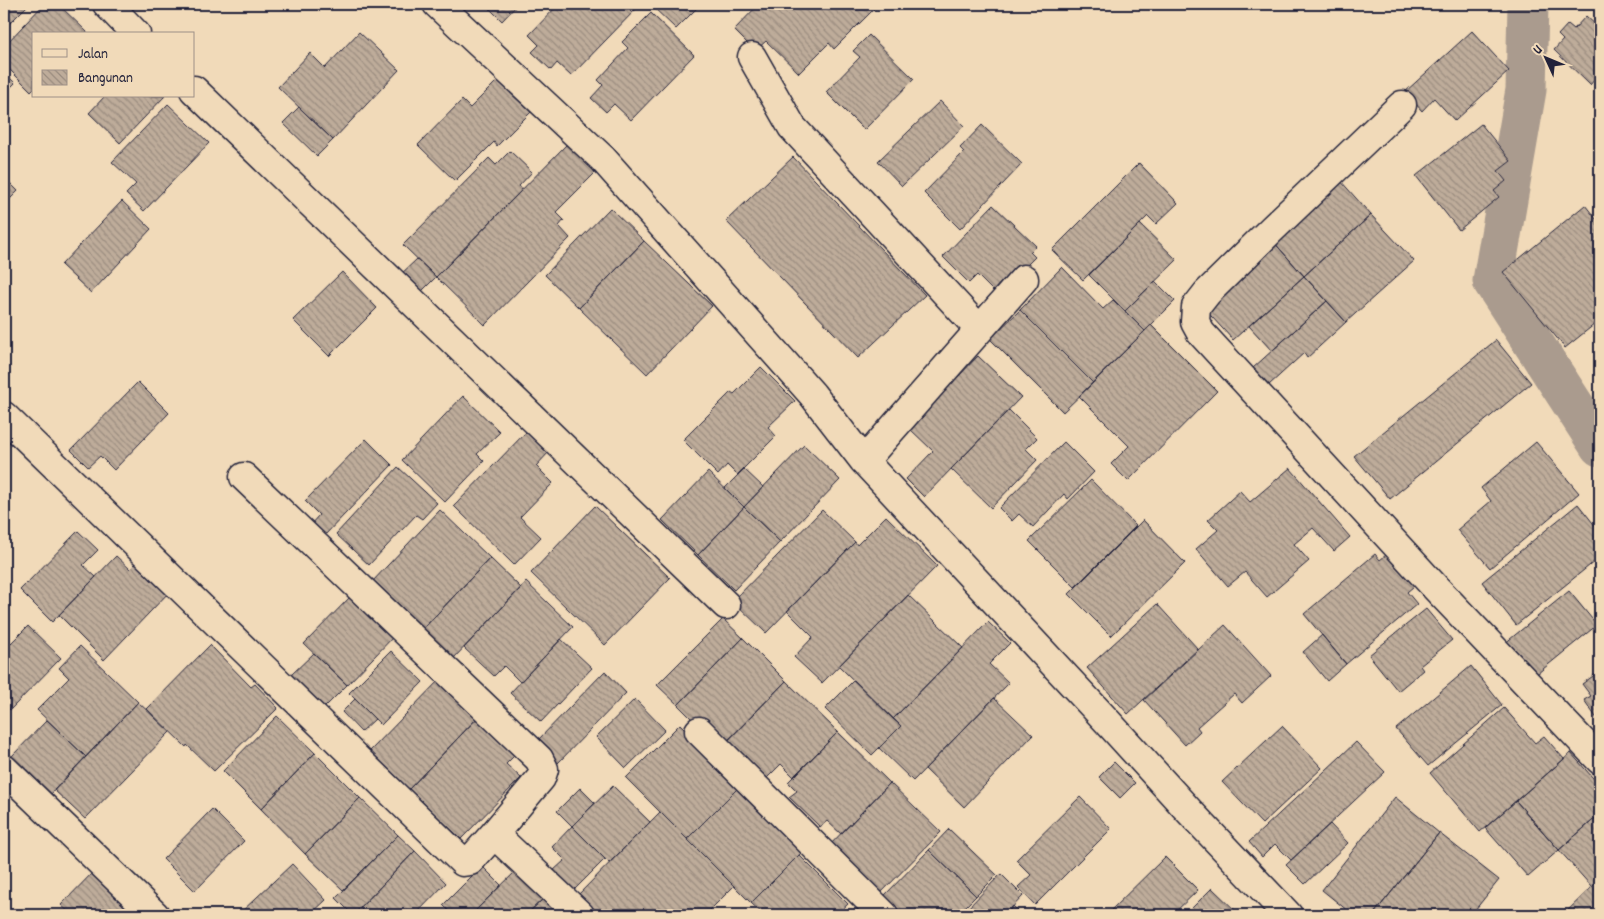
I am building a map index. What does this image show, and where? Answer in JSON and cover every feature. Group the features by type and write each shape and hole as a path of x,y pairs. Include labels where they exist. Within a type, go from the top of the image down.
{"street":[{"path":"107,4 134,32"},
{"path":"437,4 603,159 812,394 864,461 1288,915"},
{"path":"752,56 792,127 979,329"},
{"path":"195,91 726,604"},
{"path":"1402,105 1279,222 1207,294 1196,307 1195,322 1201,332 1434,586 1600,760"},
{"path":"864,461 1024,278"},
{"path":"4,416 463,862 470,861 541,778 544,769 539,760 244,477"},
{"path":"699,731 884,915"},
{"path":"4,769 155,915"},
{"path":"494,834 580,915"}],"building":[{"path":"4,4 29,4 4,29"},
{"path":"44,4 58,4 87,32 32,32 31,91 4,64 4,46"},
{"path":"485,4 518,4 502,21"},
{"path":"559,4 635,4 638,7 571,76 557,63 551,70 532,52 539,45 529,35"},
{"path":"650,4 694,4 698,7 676,29"},
{"path":"759,4 879,4 834,49 829,43 799,73 766,41 755,51 734,30"},
{"path":"651,13 694,55 631,120 614,104 606,112 591,98 603,85 598,80 628,48 622,42"},
{"path":"1586,16 1597,26 1600,23 1600,73 1590,85 1554,50 1563,40 1558,35 1568,24 1574,29"},
{"path":"1472,31 1509,71 1455,121 1434,98 1422,111 1405,92"},
{"path":"359,32 399,70 333,140 278,87 310,53 325,68"},
{"path":"869,35 914,79 864,130 826,92 860,57 853,51"},
{"path":"4,72 15,83 4,94"},
{"path":"501,77 534,109 497,146 494,142 455,181 418,145 462,100 470,108"},
{"path":"103,98 163,98 120,143 89,113"},
{"path":"940,101 964,126 902,186 878,161"},
{"path":"168,104 209,143 144,211 126,194 136,184 112,162"},
{"path":"299,107 333,140 317,156 283,123"},
{"path":"1481,124 1511,161 1498,171 1506,181 1494,191 1499,197 1459,230 1416,176"},
{"path":"982,125 1022,164 960,229 924,193 964,152 960,148"},
{"path":"569,142 598,170 556,212 564,220 559,226 570,238 485,325 436,277"},
{"path":"510,151 532,172 519,186 522,190 436,277 403,245 489,158 496,165"},
{"path":"793,157 925,295 858,358 726,221"},
{"path":"1139,163 1178,203 1156,224 1148,216 1083,280 1052,250"},
{"path":"4,177 18,191 4,205"},
{"path":"1339,179 1371,215 1304,276 1272,240"},
{"path":"122,201 151,229 91,293 61,265"},
{"path":"993,205 1036,246 1030,252 1035,257 1022,270 1017,265 993,291 977,275 969,283 943,257"},
{"path":"1585,205 1600,224 1600,320 1565,348 1503,272"},
{"path":"610,208 644,241 579,308 545,275"},
{"path":"1371,215 1414,261 1346,322 1304,276"},
{"path":"1140,224 1177,260 1125,311 1089,275"},
{"path":"1272,240 1304,276 1233,340 1201,305"},
{"path":"644,241 712,306 647,374 579,308"},
{"path":"417,259 436,277 419,294 400,275"},
{"path":"1062,267 1103,309 1113,300 1145,331 1093,383 1020,310"},
{"path":"342,272 377,308 329,356 293,320"},
{"path":"1304,276 1327,301 1272,351 1249,326"},
{"path":"1155,281 1175,301 1145,331 1125,311"},
{"path":"1327,301 1346,322 1307,358 1304,353 1269,385 1253,368"},
{"path":"1020,310 1093,383 1063,412 990,339"},
{"path":"1151,325 1217,391 1128,481 1111,464 1129,446 1079,396"},
{"path":"1496,340 1531,383 1390,499 1354,456"},
{"path":"978,356 1021,397 924,497 906,479 933,451 909,428"},
{"path":"761,367 795,401 768,427 776,436 737,475 727,465 718,475 683,440 731,392 734,394"},
{"path":"138,382 169,413 114,470 100,456 88,467 71,450"},
{"path":"463,396 500,432 477,454 484,461 445,502 402,460"},
{"path":"1009,410 1037,438 1026,449 1037,460 991,508 951,469"},
{"path":"528,430 550,451 536,466 553,483 520,517 541,537 514,565 454,506"},
{"path":"366,439 392,465 323,537 310,525 319,515 305,501"},
{"path":"1064,442 1094,472 1068,499 1064,494 1033,527 1019,514 1012,521 999,508"},
{"path":"1536,442 1579,493 1490,568 1457,530 1491,501 1481,488"},
{"path":"804,445 840,480 780,542 744,507"},
{"path":"398,467 437,503 422,519 416,515 369,565 336,534"},
{"path":"1290,468 1350,537 1334,551 1313,528 1294,544 1309,561 1267,597 1245,572 1228,586 1196,549 1218,530 1208,520 1240,491 1250,502"},
{"path":"744,469 763,487 744,507 725,488"},
{"path":"708,472 744,507 698,555 662,520"},
{"path":"1091,480 1136,526 1075,587 1029,541"},
{"path":"1578,504 1600,532 1600,557 1516,625 1482,582"},
{"path":"595,506 670,578 605,645 531,573"},
{"path":"744,507 780,542 734,590 698,555"},
{"path":"440,510 490,558 421,631 371,583"},
{"path":"822,510 855,542 766,633 733,601"},
{"path":"886,516 937,566 822,683 794,657 813,637 787,611 855,542 857,545"},
{"path":"1143,520 1185,563 1111,636 1069,594"},
{"path":"78,531 98,550 83,565 96,577 52,622 20,590"},
{"path":"1393,549 1420,581 1407,592 1417,604 1346,664 1304,614 1375,554 1380,560"},
{"path":"116,556 130,569 140,559 172,589 104,660 59,615"},
{"path":"490,558 521,588 452,660 421,631"},
{"path":"526,582 573,627 520,682 504,666 494,676 464,648"},
{"path":"1569,591 1597,625 1532,678 1504,644"},
{"path":"355,592 397,633 347,685 304,644"},
{"path":"908,595 963,648 893,719 839,666"},
{"path":"1157,604 1198,649 1128,714 1087,668"},
{"path":"1426,609 1452,640 1420,666 1423,670 1398,691 1369,655"},
{"path":"723,619 743,638 678,705 657,685"},
{"path":"988,622 1010,643 989,664 1009,683 913,781 879,748 901,726 893,719"},
{"path":"1225,625 1271,676 1242,703 1234,694 1197,727 1200,731 1185,745 1144,700"},
{"path":"28,626 61,658 10,710 4,704 4,650"},
{"path":"1322,635 1346,664 1327,681 1303,652"},
{"path":"743,638 786,681 721,748 678,705"},
{"path":"561,639 592,668 541,722 510,693"},
{"path":"210,645 251,687 255,684 278,708 214,771 147,709"},
{"path":"80,646 138,702 86,757 37,710 69,678 59,668"},
{"path":"391,651 423,682 381,725 349,693"},
{"path":"314,653 347,685 324,708 291,675"},
{"path":"1471,666 1502,705 1428,766 1396,729"},
{"path":"605,671 626,693 557,764 536,742"},
{"path":"1600,671 1600,723 1584,700 1591,696 1582,684"},
{"path":"443,676 482,713 409,789 370,751"},
{"path":"854,680 901,726 872,755 825,709"},
{"path":"786,681 838,732 794,777 781,764 766,779 727,741"},
{"path":"994,698 1033,735 964,807 925,769"},
{"path":"355,699 375,719 361,732 342,712"},
{"path":"635,699 665,730 626,768 596,737"},
{"path":"138,702 170,732 85,819 54,790"},
{"path":"1504,708 1535,743 1544,736 1564,759 1480,832 1430,773"},
{"path":"482,713 520,750 506,764 521,778 461,839 409,789"},
{"path":"277,716 315,753 261,809 223,771"},
{"path":"47,720 86,757 49,796 10,758"},
{"path":"680,724 741,785 687,839 626,778"},
{"path":"1282,726 1322,768 1262,824 1222,782"},
{"path":"838,732 890,783 841,834 827,821 820,827 789,797 797,791 788,782"},
{"path":"1356,742 1385,772 1291,860 1275,844 1262,857 1249,842"},
{"path":"315,753 360,798 305,854 261,809"},
{"path":"1571,753 1600,786 1600,814 1559,850 1516,801"},
{"path":"1114,762 1135,783 1120,798 1099,777"},
{"path":"890,783 941,832 874,900 824,851"},
{"path":"741,785 805,849 751,903 687,839"},
{"path":"613,786 650,822 609,863 572,826"},
{"path":"580,788 595,803 572,826 557,811"},
{"path":"1080,797 1111,829 1035,905 1018,887 1031,875 1016,860"},
{"path":"1395,797 1439,833 1373,915 1353,915 1322,890"},
{"path":"360,798 398,835 343,890 305,854"},
{"path":"1516,801 1559,850 1528,877 1485,828"},
{"path":"212,809 244,841 195,891 163,859"},
{"path":"660,812 734,886 705,915 608,915 602,910 597,915 588,915 573,900"},
{"path":"1599,815 1600,878 1591,886 1559,850"},
{"path":"1330,824 1348,843 1305,884 1286,865"},
{"path":"572,826 605,859 573,891 553,871 565,860 552,847"},
{"path":"949,829 997,875 976,896 929,850"},
{"path":"1439,833 1499,880 1471,915 1373,915"},
{"path":"398,835 415,851 353,915 336,898"},
{"path":"929,850 976,896 957,915 899,915 882,898"},
{"path":"415,851 446,883 415,915 367,915 360,908"},
{"path":"799,855 848,904 836,915 764,915 751,903"},
{"path":"1165,857 1198,890 1172,915 1106,915"},
{"path":"292,864 326,900 310,915 238,915"},
{"path":"482,866 501,885 471,915 453,915 443,905"},
{"path":"97,868 144,915 72,915 61,905"},
{"path":"518,869 545,897 526,915 471,915"},
{"path":"1001,874 1023,896 1005,915 961,915"},
{"path":"1598,881 1600,883 1600,915 1563,915"},
{"path":"1212,888 1240,915 1185,915"},
{"path":"545,897 560,912 556,915 526,915"},
{"path":"1013,906 1022,915 1005,915"}],"waterway":[{"path":"1528,4 1526,90 1493,281 1600,446"}]}
